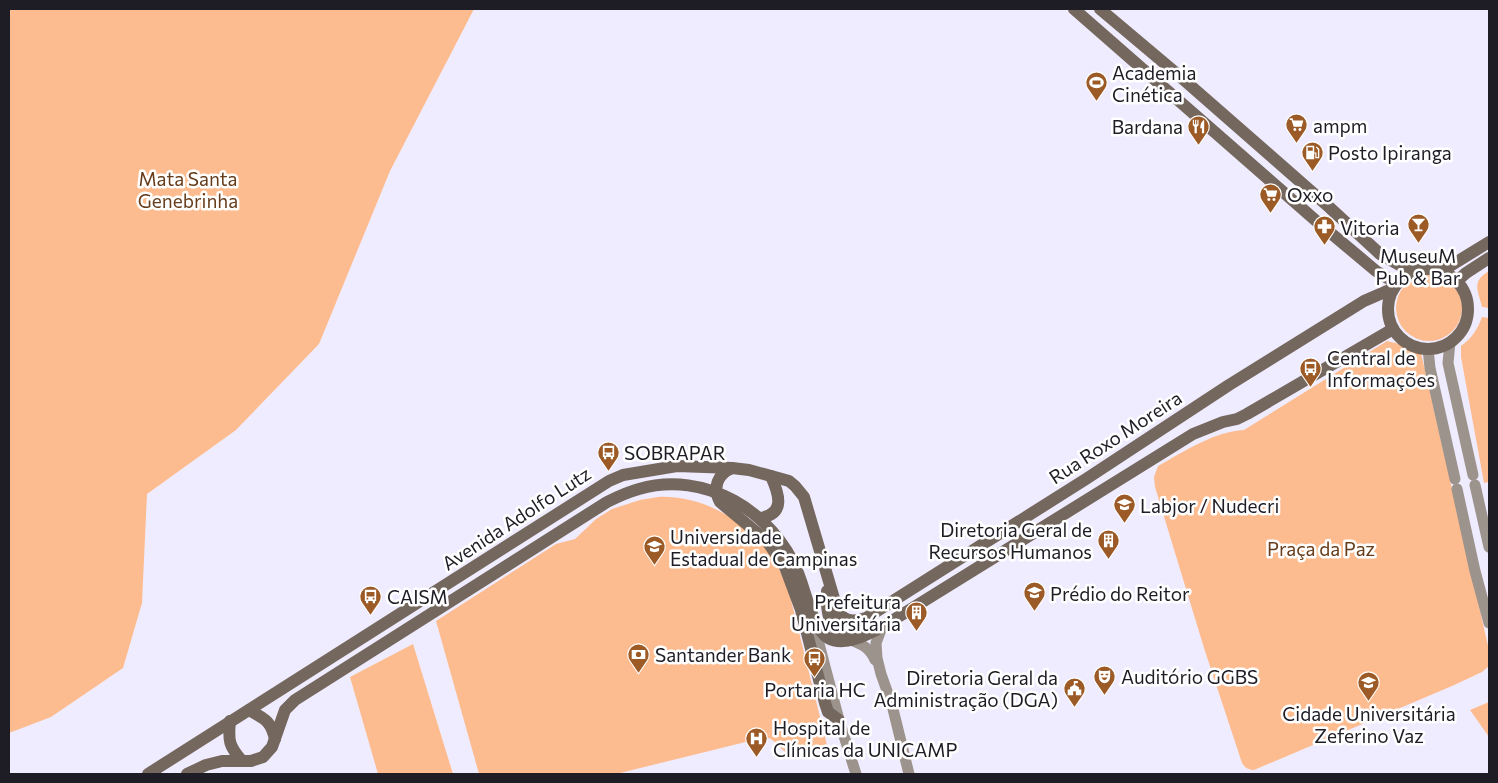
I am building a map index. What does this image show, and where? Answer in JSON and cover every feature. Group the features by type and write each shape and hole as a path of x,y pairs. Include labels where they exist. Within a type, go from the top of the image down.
{"main road":[{"path":"1074,9 1321,225 1395,286"},
{"path":"1100,9 1176,73 1380,254 1412,272"},
{"path":"1442,271 1489,242"},
{"path":"1457,281 1466,272 1489,258"},
{"path":"1428,269 1442,271 1457,281 1466,296 1467,314 1464,325 1450,342 1439,347 1428,349 1404,341 1393,329 1389,318 1389,303 1395,286 1412,272 1428,269"},
{"name":"Rua Roxo Moreira","path":"858,621 866,618 1086,479 1229,385 1364,301 1395,286"},
{"name":"Rua Roxo Moreira","path":"882,627 1193,434 1247,414 1393,329"},
{"name":"Avenida Adolfo Lutz","path":"148,774 609,480 623,475 677,466 732,468 789,481 804,497 838,612 844,619 858,621"},
{"path":"732,468 724,471 719,476 716,491 720,502 767,541 785,567 801,610 825,704 828,712 839,720"},
{"path":"760,518 774,513 778,503 777,492 771,476"},
{"name":"Avenida Adolfo Lutz","path":"187,774 206,765 222,761 251,761 263,757 268,753 275,739 285,710 295,700 607,502 640,489 678,485 699,486 716,491 741,504 760,518 778,538 793,560 810,609 825,636 829,639 840,641 851,640 866,636 882,627"},
{"path":"828,581 828,616 836,631 851,640"},
{"path":"249,710 267,721 271,726 275,739"},
{"path":"230,721 230,743 232,750 242,761"}],"street":[{"path":"1450,342 1448,363 1489,547"},
{"path":"1428,349 1430,368 1475,571 1489,623"},
{"path":"810,609 839,720 856,774"},
{"path":"882,627 876,644 881,674 892,705 909,774"},
{"name":"Avenida Adolfo Lutz","path":"851,640 862,644 872,652 881,674"}],"green space":[{"name":"Mata Santa Genebrinha","path":"9,9 474,9 390,171 319,344 236,430 147,494 142,603 123,668 51,717 9,733"},
{"path":"1489,271 1489,308 1482,307 1477,286 1483,275"},
{"path":"1435,275 1453,284 1460,295 1462,308 1460,321 1453,332 1442,339 1423,341 1405,332 1398,321 1396,302 1405,284 1416,277"},
{"path":"1482,317 1489,318 1489,482 1484,483 1461,357 1461,346 1474,333"},
{"name":"Praça da Paz","path":"1387,341 1404,345 1421,353 1489,650 1489,666 1482,672 1452,686 1254,770 1249,769 1242,763 1204,648 1155,487 1154,477 1158,466 1210,438 1244,430"},
{"path":"658,497 686,499 714,508 751,532 769,552 788,588 827,745 805,752 788,753 766,737 616,774 479,774 436,621 556,544 575,539 596,519 612,509 640,500"},
{"path":"413,644 453,774 378,774 350,677"},
{"path":"1489,702 1489,737 1470,710"}],"place":[{"name":"Academia Cinética","path":"1096,102"},
{"name":"ampm","path":"1297,144"},
{"name":"Bardana","path":"1199,145"},
{"name":"Posto Ipiranga","path":"1312,171"},
{"name":"Oxxo","path":"1271,213"},
{"name":"MuseuM Pub & Bar","path":"1418,243"},
{"name":"Vitoria","path":"1324,246"},
{"name":"Central de Informações","path":"1311,387"},
{"name":"SOBRAPAR","path":"608,471"},
{"name":"Labjor / Nudecri","path":"1124,524"},
{"name":"Diretoria Geral de Recursos Humanos","path":"1108,559"},
{"name":"Universidade Estadual de Campinas","path":"654,566"},
{"name":"Prédio do Reitor","path":"1034,612"},
{"name":"CAISM","path":"371,615"},
{"name":"Prefeitura Universitária","path":"917,631"},
{"name":"Santander Bank","path":"639,673"},
{"name":"Portaria HC","path":"815,677"},
{"name":"Auditório GGBS","path":"1105,695"},
{"name":"Cidade Universitária Zeferino Vaz","path":"1369,701"},
{"name":"Diretoria Geral da Administração (DGA)","path":"1074,707"},
{"name":"Hospital de Clínicas da UNICAMP","path":"757,757"}]}
